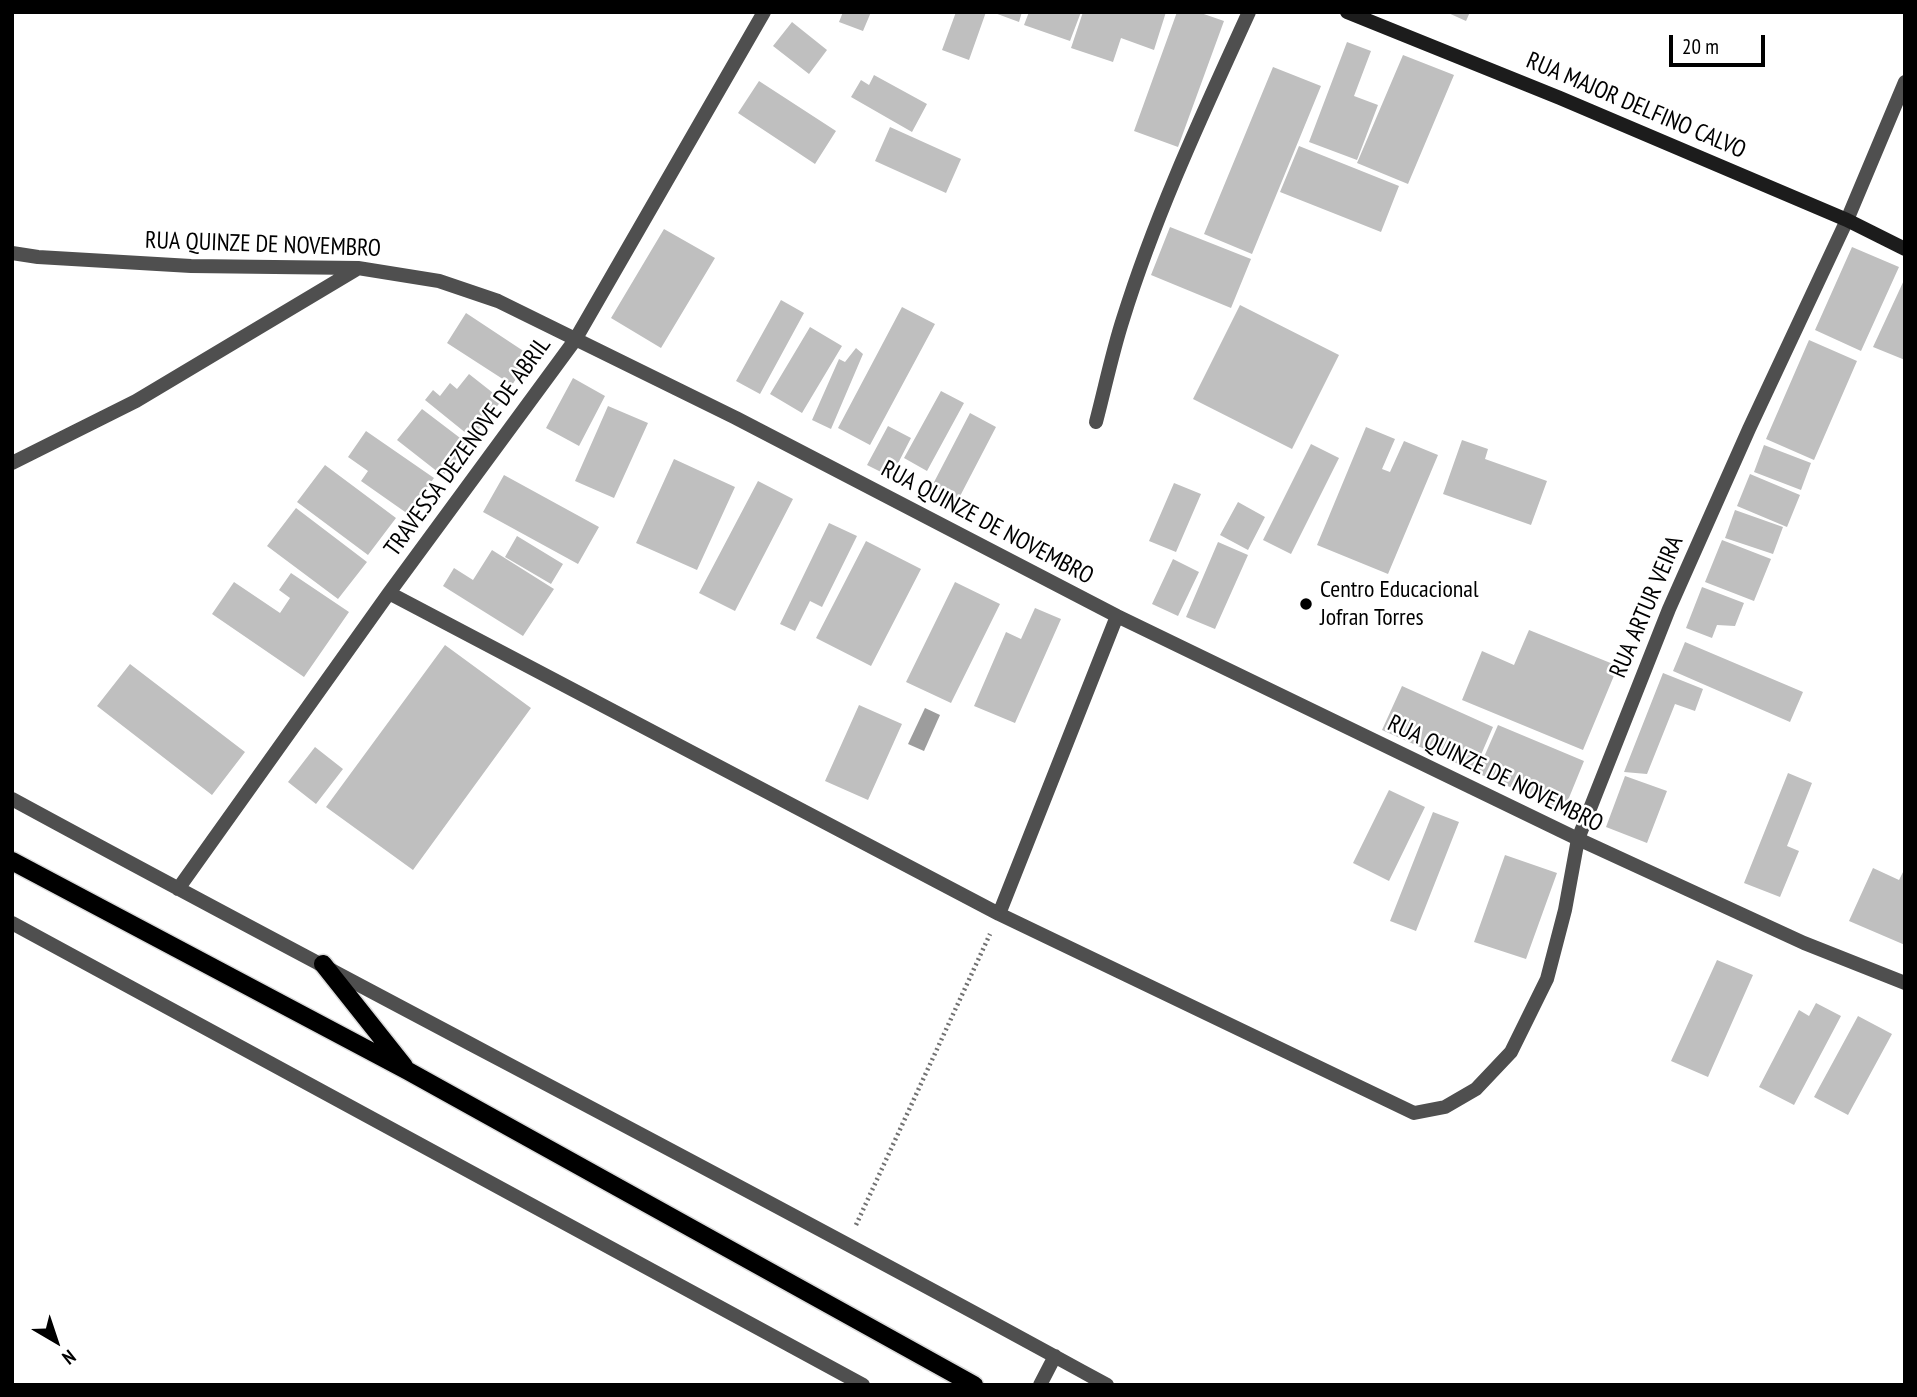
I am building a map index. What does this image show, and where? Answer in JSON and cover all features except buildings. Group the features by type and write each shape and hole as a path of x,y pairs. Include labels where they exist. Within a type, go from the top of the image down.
{"main road":[{"path":"12,861 408,1071 974,1385"},
{"path":"323,964 408,1071"}],"street":[{"name":"TRAVESSA DEZENOVE DE ABRIL","path":"178,889 575,340 764,12"},
{"path":"1096,422 1122,320 1148,245 1189,144 1249,12"},
{"name":"RUA MAJOR DELFINO CALVO","path":"1347,12 1560,98 1847,220 1905,249"},
{"name":"RUA ARTUR VEIRA","path":"999,914 1414,1113 1446,1107 1476,1089 1511,1052 1547,979 1565,910 1578,839 1669,609 1749,429 1847,220 1905,82"},
{"name":"RUA QUINZE DE NOVEMBRO","path":"12,253 38,257 191,266 358,268 439,281 498,301 736,418 1117,617 1578,839 1804,943 1905,983"},
{"path":"12,463 136,401 358,268"},
{"path":"390,593 999,914 1117,617"},
{"path":"12,799 848,1242 1107,1385"},
{"path":"12,923 863,1385"},
{"path":"1040,1385 1055,1356"}],"path":[{"path":"848,1242 999,914"}],"shaded area":[{"path":"925,708 940,715 924,751 908,744"}],"place":[{"name":"Centro Educacional Jofran Torres","path":"1306,604"}]}
